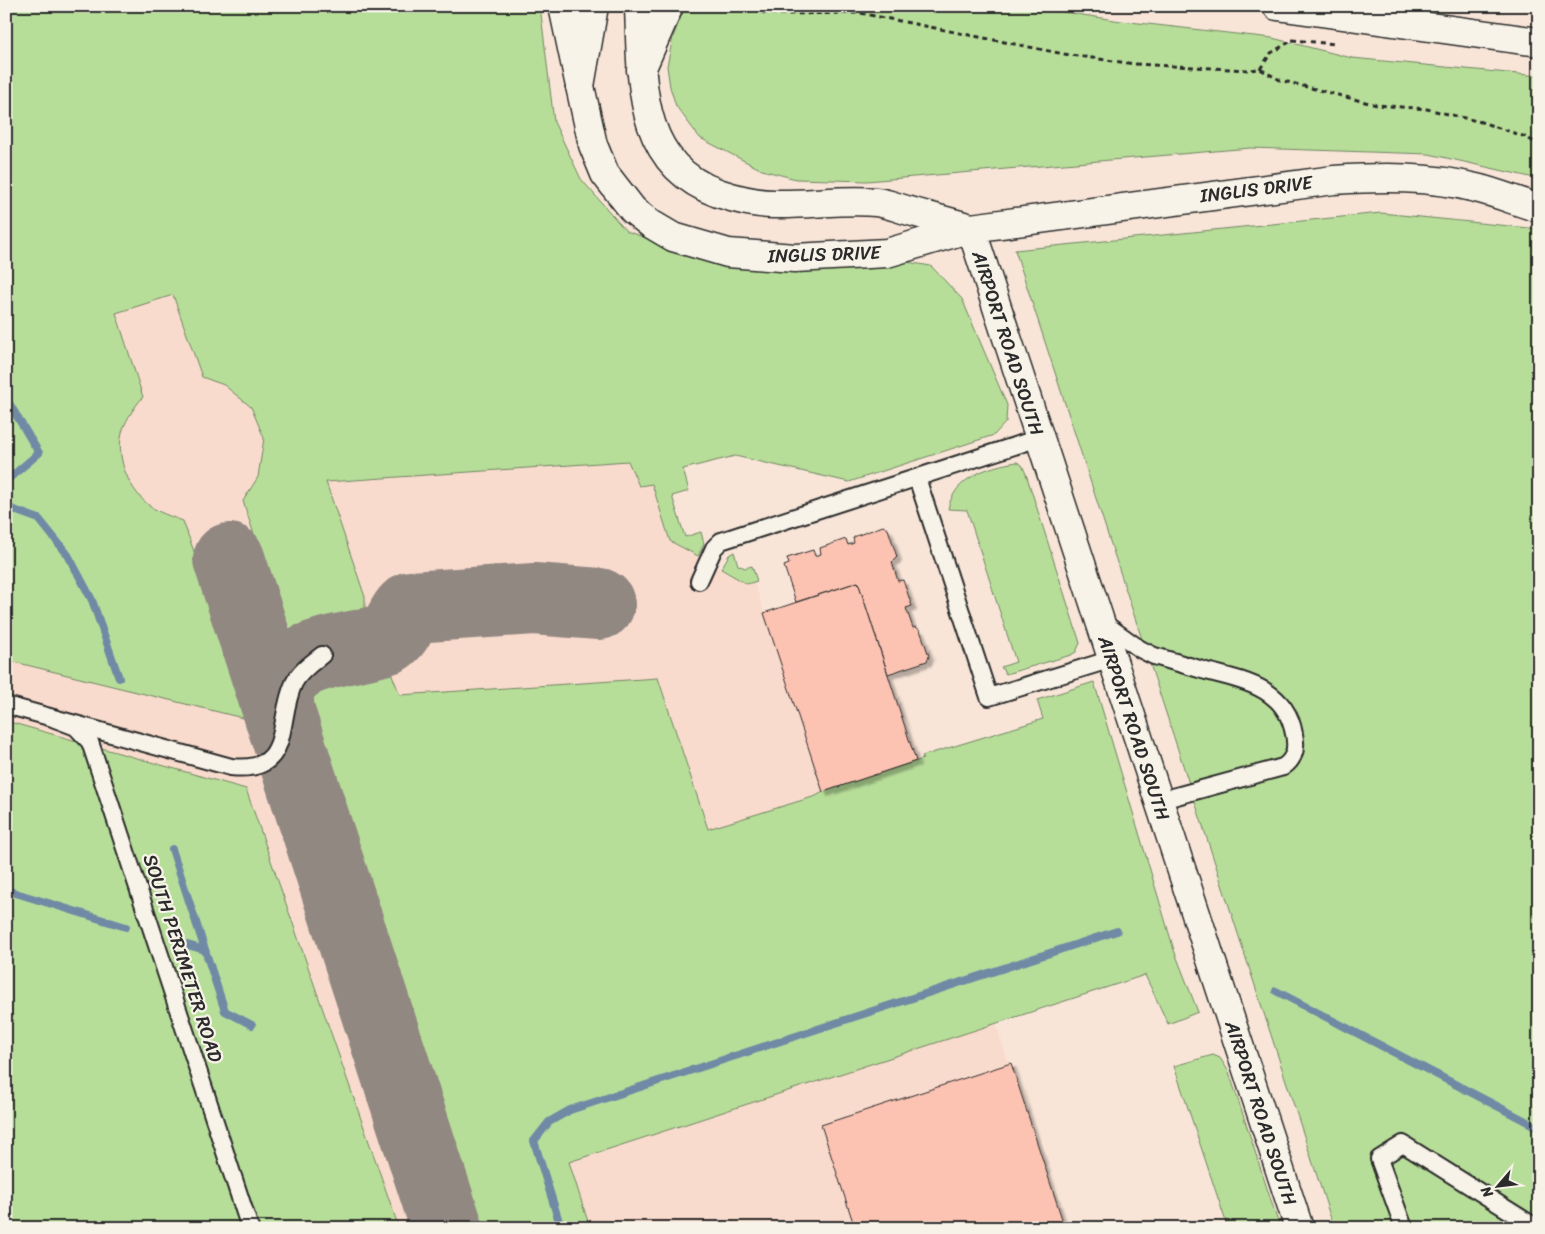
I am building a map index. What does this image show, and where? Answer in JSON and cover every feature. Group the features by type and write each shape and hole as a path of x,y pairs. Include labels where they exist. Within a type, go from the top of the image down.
{"street":[{"path":"563,6 580,86"},
{"name":"INGLIS DRIVE","path":"594,6 580,86 593,145 605,174 634,210 651,224 673,237 728,253 795,258 887,253 971,228 1230,192 1334,180 1386,177 1476,188 1539,208"},
{"name":"INGLIS DRIVE","path":"639,6 641,70 645,103 658,143 682,174 700,186 729,197 773,204 877,202 971,228"},
{"path":"641,70 669,6"},
{"path":"1277,6 1539,42"},
{"name":"AIRPORT ROAD SOUTH","path":"971,228 1299,1228"}],"lane":[{"path":"699,580 714,548 721,541 1039,438"},
{"path":"917,478 989,697 1112,658"},
{"path":"1099,620 1134,645 1154,656 1255,684 1279,703 1292,724 1295,750 1289,763 1283,767 1158,801"},
{"name":"SOUTH PERIMETER ROAD","path":"6,705 231,767 257,766 270,758 278,747 294,683 322,655"},
{"name":"SOUTH PERIMETER ROAD","path":"55,719 76,726 86,736 92,747 250,1228"},
{"path":"1404,1228 1379,1159 1403,1144 1537,1228"}],"path":[{"path":"745,6 765,13 780,14 860,13 1064,54 1136,64 1260,69 1280,80 1329,94 1377,105 1427,109 1481,122 1526,137 1539,144"},
{"path":"1260,69 1271,52 1292,40"}],"shaded area":[{"path":"6,6 514,6 591,262 670,541 747,584 754,581 764,612 858,582 916,761 912,763 1009,1064 1011,1063 1065,1228 6,1228"}],"green space":[{"path":"6,6 540,6 554,122 581,179 626,231 732,268 895,260 931,266 962,299 1007,405 1006,422 994,435 849,482 735,456 683,469 689,491 672,496 685,537 701,532 704,544 698,556 670,541 652,484 639,486 628,461 326,482 365,597 365,608 355,626 320,633 294,631 285,629 243,501 258,477 264,438 251,407 224,385 202,377 173,295 116,313 143,397 132,411 122,433 120,448 124,470 134,489 149,505 158,511 183,521 255,721 6,660"},
{"path":"685,6 1025,6 1121,21 1272,38 1352,58 1539,76 1539,179 1429,154 1250,148 867,181 796,179 762,170 700,138 676,106 670,87 667,66 673,37"},
{"path":"1381,6 1436,6 1435,14"},
{"path":"1381,213 1539,229 1539,1228 1334,1228 1015,250"},
{"path":"1017,462 1022,465 1026,474 1080,643 1076,652 1071,655 1006,674 1001,667 1016,662 967,510 948,509 951,498 957,489 974,475 984,470"},
{"path":"734,552 738,565 745,568 752,566 757,581 747,584 721,569 729,555"},
{"path":"376,657 388,665 400,695 658,678 708,829 816,796 923,759 922,756 1043,719 1037,700 1094,682 1174,950 1198,1012 1168,1024 1145,975 569,1162 590,1228 479,1228 306,697 319,681 327,676"},
{"path":"6,721 246,789 399,1228 6,1228"},
{"path":"1213,1055 1220,1058 1229,1072 1280,1228 1228,1228 1174,1066"}],"building":[{"path":"883,526 888,529 897,557 892,562 898,581 903,580 912,606 906,608 913,628 916,627 920,630 929,656 927,661 888,674 858,582 796,602 784,566 789,564 787,558 813,550 815,556 821,554 820,548 846,539 848,545 854,543 853,538 856,536"},
{"path":"858,582 916,761 823,792 764,613"},
{"path":"1011,1063 1065,1228 855,1228 821,1125"}],"waterway":[{"path":"6,398 39,453 6,481"},
{"path":"6,507 39,519 68,555 92,600 119,678"},
{"path":"172,849 225,1011 252,1025"},
{"path":"6,890 126,927"},
{"path":"561,1228 534,1141 549,1122 570,1110 1117,931"},
{"path":"184,944 205,950"},
{"path":"1276,991 1539,1128"}],"taxiway":[{"path":"229,559 447,1228"},
{"path":"279,710 279,690 286,675 298,664 333,651 388,638 412,607 534,599 599,604"}]}
